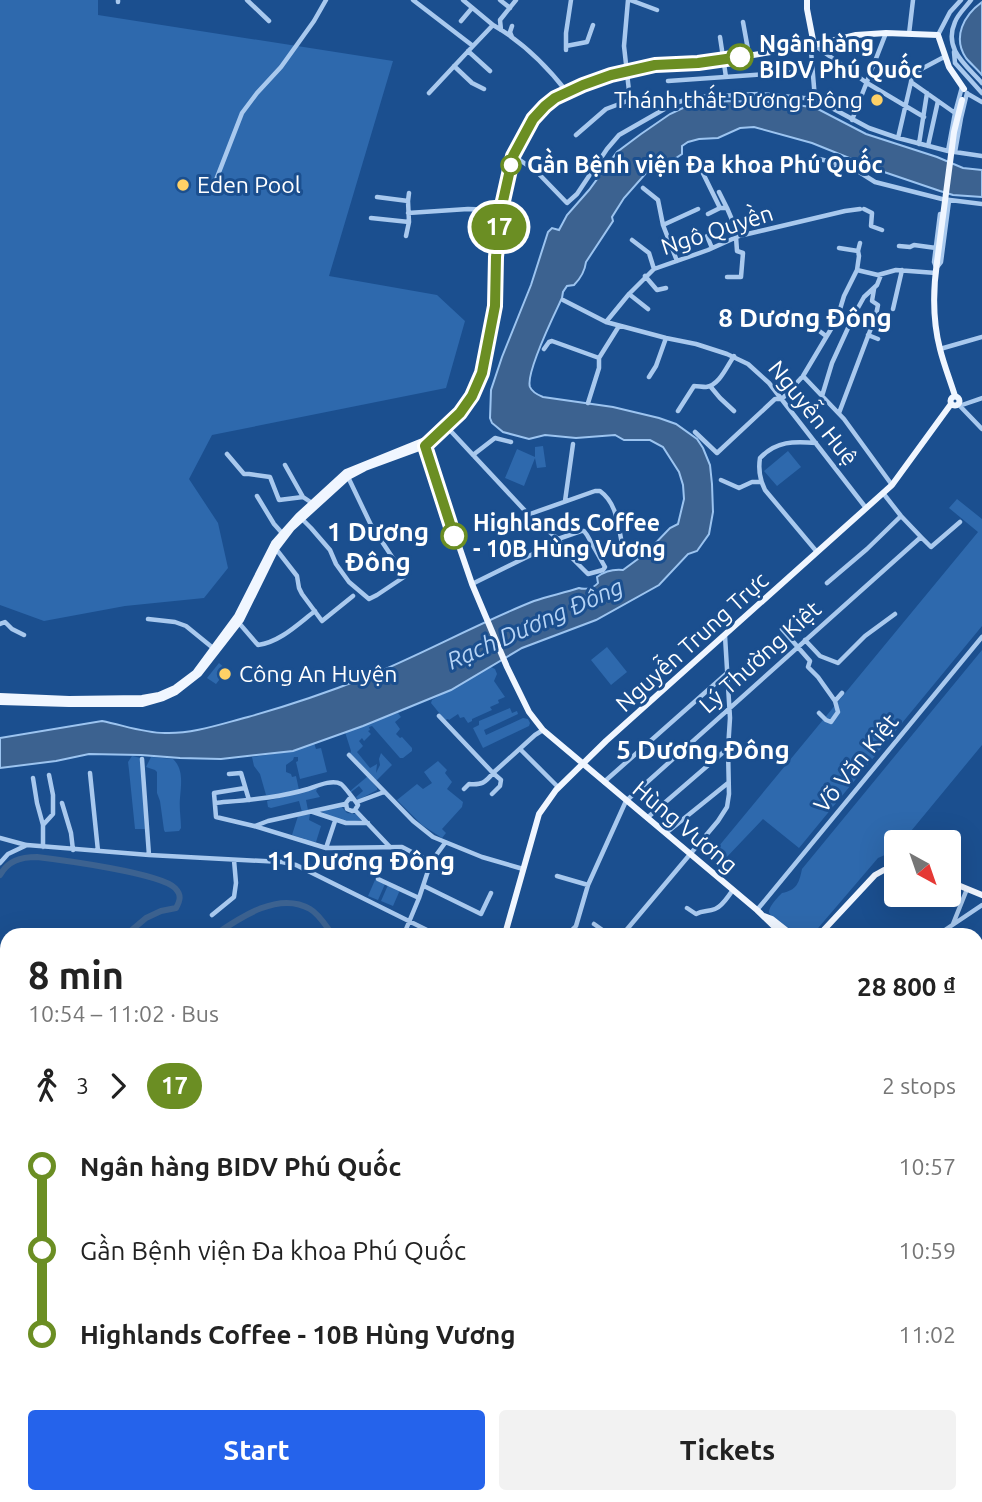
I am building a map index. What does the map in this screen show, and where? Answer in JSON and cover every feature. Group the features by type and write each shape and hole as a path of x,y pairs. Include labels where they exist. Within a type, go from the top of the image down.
{"main road":[{"path":"807,0 814,45"},
{"path":"274,548 312,503 347,475 424,444 460,413 472,396 482,373 495,306 501,210 513,156 533,119 548,103 597,79 655,65 723,60 856,35 886,33 938,36 944,57 965,91"},
{"name":"Nguyễn Trung Trực","path":"507,928 539,814 558,787 892,485 955,404 951,398 955,396 936,329 936,268 954,132 965,91"},
{"path":"424,444 472,584"},
{"path":"0,702 142,701 175,688 196,674 237,621 282,533 347,475"},
{"name":"Hùng Vương","path":"472,584 529,712 543,730 758,910 774,928"},
{"path":"196,674 213,648 237,621"},
{"path":"0,696 69,701"},
{"path":"826,928 875,874 884,870"},
{"path":"961,886 982,895"},
{"name":"Hùng Vương","path":"764,916 783,928"}],"street":[{"path":"247,0 269,21"},
{"path":"216,180 242,113 281,67 327,0"},
{"path":"413,0 473,46"},
{"path":"463,0 493,26 536,56 567,92"},
{"path":"500,0 510,8"},
{"path":"502,30 500,20 516,0"},
{"path":"572,0 567,22 566,48 587,42 593,25"},
{"path":"576,135 606,109 630,100 624,46 629,0 657,10"},
{"path":"909,34 913,0"},
{"path":"938,36 950,12 960,0"},
{"path":"971,0 955,21 951,37 955,63 981,88"},
{"path":"461,21 472,8"},
{"path":"743,22 749,56"},
{"path":"429,93 493,26"},
{"path":"512,26 512,38"},
{"path":"852,120 886,33"},
{"path":"720,37 726,77"},
{"path":"816,99 811,51 814,45 867,83 924,117"},
{"path":"468,51 490,71"},
{"path":"954,52 981,88"},
{"path":"898,138 911,76 944,57"},
{"path":"454,66 472,83 484,89"},
{"path":"962,72 967,66"},
{"path":"668,81 812,71"},
{"path":"911,82 955,113"},
{"path":"965,91 982,102"},
{"path":"948,151 955,113 965,91"},
{"path":"955,152 965,91"},
{"path":"919,144 927,93"},
{"path":"513,156 537,172 567,203 577,194 619,135 675,103 696,97 759,94 816,99 852,120 898,138 948,151 982,156"},
{"path":"929,146 938,101"},
{"path":"695,157 720,208"},
{"path":"819,159 842,164 875,181 949,201 982,204"},
{"path":"834,168 842,164"},
{"path":"643,188 658,200 663,225 677,261"},
{"path":"719,191 737,236 737,251 743,253 741,277 727,277"},
{"path":"406,236 409,193"},
{"path":"377,197 408,201"},
{"name":"Nguyễn Trung Trực","path":"936,268 934,262 942,199"},
{"name":"Nguyễn Trung Trực","path":"936,268 941,262 949,201"},
{"path":"708,214 720,208 727,208"},
{"path":"663,225 698,209"},
{"name":"Ngô Quyền","path":"606,322 654,269 737,236 862,209 872,213 870,225 883,230"},
{"path":"408,213 501,210"},
{"path":"371,218 409,222"},
{"path":"707,236 712,248"},
{"path":"632,240 649,253 654,269"},
{"path":"695,432 717,453 775,399 782,399 803,376 838,317 844,296 857,270 860,243"},
{"path":"899,246 936,248"},
{"path":"839,248 858,251"},
{"path":"857,270 881,275 892,271 936,268"},
{"path":"894,309 902,270"},
{"path":"822,396 832,363 854,315 864,297 877,285 881,275"},
{"path":"645,276 657,290 666,288"},
{"path":"839,414 876,315 878,305 872,302 874,289"},
{"path":"629,294 648,309"},
{"name":"Nguyễn Huệ","path":"564,300 606,322 696,344 748,363 769,383 867,508"},
{"path":"588,403 599,368 599,358 619,326"},
{"path":"814,327 826,336"},
{"path":"868,335 878,339"},
{"path":"940,349 982,337"},
{"path":"649,377 666,338"},
{"path":"544,349 552,341 599,358"},
{"path":"678,411 694,386 710,386 720,377 734,356"},
{"path":"803,376 839,414 892,485"},
{"path":"710,386 734,411"},
{"path":"955,404 962,405 982,398"},
{"path":"955,404 982,429"},
{"path":"446,426 529,515 558,539 588,574 605,568 584,531 558,539 552,541 531,555 472,584"},
{"path":"473,455 495,438 511,442"},
{"path":"816,443 783,443 769,450 759,461 761,482 765,490 818,553"},
{"path":"565,501 573,444"},
{"path":"227,454 244,474 270,477 279,500 303,497"},
{"path":"285,465 303,497 312,503"},
{"path":"300,518 330,550 346,579 369,599 404,577 371,525 347,475"},
{"path":"721,480 739,488 752,482 761,482"},
{"path":"529,515 597,490 603,492 617,516 623,548"},
{"path":"883,493 931,547 960,522"},
{"path":"257,496 282,533"},
{"path":"827,583 901,516"},
{"name":"Lý Thường Kiệt","path":"574,928 588,886 626,801 921,537"},
{"path":"274,548 297,576 299,588 323,621 353,596"},
{"path":"237,621 258,645 278,638 315,611"},
{"path":"806,640 820,656 838,663 865,636 895,614"},
{"path":"148,619 186,626 213,648"},
{"path":"0,624 5,622 24,635"},
{"path":"782,629 810,661 808,668 835,701 838,712 831,722 820,713"},
{"path":"628,928 727,807 729,709 725,636"},
{"name":"Võ Văn Kiệt","path":"758,910 982,637"},
{"path":"604,782 727,673"},
{"path":"835,701 842,693"},
{"path":"439,716 501,780 500,786 492,794"},
{"path":"464,789 469,784 485,783 534,735 543,730"},
{"path":"520,749 558,787"},
{"path":"647,818 728,749"},
{"path":"349,755 433,837 482,858 523,869"},
{"path":"142,760 149,855"},
{"path":"90,772 99,851"},
{"path":"229,774 241,773 249,800"},
{"path":"43,825 53,814 53,794 48,775"},
{"path":"33,778 43,825 43,847"},
{"path":"666,834 728,782"},
{"path":"215,803 249,800 290,793 325,783 336,783 342,785 355,801 358,807 355,810"},
{"path":"245,788 213,790 216,817 326,848 402,847 431,862"},
{"path":"254,826 384,792"},
{"path":"62,803 71,833 70,850"},
{"path":"345,804 348,810 355,810 390,846"},
{"path":"312,811 335,821 368,823"},
{"path":"326,848 335,821"},
{"path":"0,838 27,845 70,850 282,862 296,865 422,928"},
{"path":"406,928 431,862 445,843"},
{"path":"0,863 8,854 27,845"},
{"path":"212,915 234,897 234,860"},
{"path":"557,876 588,886"},
{"path":"378,879 419,898"},
{"path":"424,886 481,914 491,893"},
{"path":"952,927 967,889"},
{"path":"687,908 696,914 716,909 733,890"},
{"path":"952,927 982,905"},
{"path":"594,924 600,928"}],"shaded area":[{"path":"0,0 98,0 98,15 393,61 329,276 437,295 465,321 446,388 212,435 189,479 218,523 228,568 204,598 125,606 44,621 0,605"},
{"path":"543,446 546,467 537,468 535,458 524,486 505,478 517,449 535,457 535,447"},
{"path":"788,451 801,467 777,486 764,471"},
{"path":"957,499 982,519 982,626 799,848 763,819 724,860 714,852 978,532 949,508"},
{"path":"607,647 627,672 611,685 591,660"},
{"path":"982,650 982,745 912,830 884,830 884,855 878,858 818,928 786,928 770,915 772,904 782,893 791,890 800,878 802,869"},
{"path":"219,663 227,670 216,684 207,678"},
{"path":"491,667 497,674 494,681 505,697 490,707 492,710 468,723 458,714 445,720 431,703 432,700"},
{"path":"510,708 512,713 517,711 518,714 484,730 486,735 523,718 528,719 529,726 483,748 473,728 479,725 479,721"},
{"path":"398,713 401,717 395,722 400,729 396,734 412,748 403,758 400,758 372,726 368,731 371,734 364,741 362,738 359,741 363,746 357,752 370,768 377,764 376,773 381,753 392,765 375,782 375,778 350,754 345,732"},
{"path":"314,743 316,749 321,748 327,772 300,779 296,762 298,757 294,757 286,765 286,772 292,777 296,776 299,790 266,795 252,757 294,751"},
{"path":"132,756 141,758 145,829 135,829 128,762"},
{"path":"151,757 173,759 179,767 179,831 164,830 157,793 157,772 146,767"},
{"path":"438,761 447,770 445,773 452,782 447,789 463,802 462,807 442,829 446,833 442,838 422,825 397,800 417,784 423,789 432,783 424,772"},
{"path":"368,776 377,790 358,800 356,797 363,791 359,786 349,792"},
{"path":"318,788 316,791 320,797 306,800 308,810 302,812 299,801 268,807 267,801"},
{"path":"341,806 347,813 356,814 363,820 342,820 322,812"},
{"path":"310,814 309,820 321,826 316,842 305,841 292,835 298,816"},
{"path":"375,880 385,884 378,900 368,896"},
{"path":"388,885 400,890 393,906 381,901"}],"water":[{"path":"982,2 982,75 966,58 960,34 965,20"},
{"path":"725,101 779,102 816,108 866,134 963,168 982,170 982,197 953,195 884,172 812,143 754,127 740,128 718,138 688,142 682,146 682,154 661,168 654,164 624,198 580,277 563,292 536,357 530,387 543,397 613,407 659,418 676,424 697,439 710,465 713,512 709,534 697,551 688,554 659,585 596,620 522,648 451,690 293,751 221,759 89,754 0,768 0,738 102,721 149,732 186,732 248,717 335,689 534,601 594,586 598,583 597,577 609,571 623,570 678,524 684,499 683,485 679,472 663,447 650,440 624,440 615,435 576,438 545,435 529,439 503,432 490,418 491,390 548,232 552,228 559,230 567,215 617,152 641,134 685,107"}],"waterway":[{"name":"Rạch Dương Đông","path":"0,875 15,861 37,857 131,872 166,882 175,888 180,898 176,908 146,918 134,928"},
{"name":"Rạch Dương Đông","path":"225,928 261,908 286,903 310,909 328,928"}],"bus line":[{"name":"17","path":"454,536 425,446 460,413 472,396 482,373 495,306 501,210 513,156 528,126 552,100 611,75 655,65 740,57"}],"place":[{"name":"Ngân hàng BIDV Phú Quốc","path":"740,57"},
{"name":"Thánh thất Dương Đông","path":"877,100"},
{"name":"Gần Bệnh viện Đa khoa Phú Quốc","path":"511,165"},
{"name":"Eden Pool","path":"183,185"},
{"name":"Highlands Coffee - 10B Hùng Vương","path":"454,536"},
{"name":"Công An Huyện","path":"225,674"}],"district":[{"name":"8 Dương Đông","path":"805,318"},
{"name":"1 Dương Đông","path":"378,547"},
{"name":"5 Dương Đông","path":"703,750"},
{"name":"11 Dương Đông","path":"361,861"}]}
